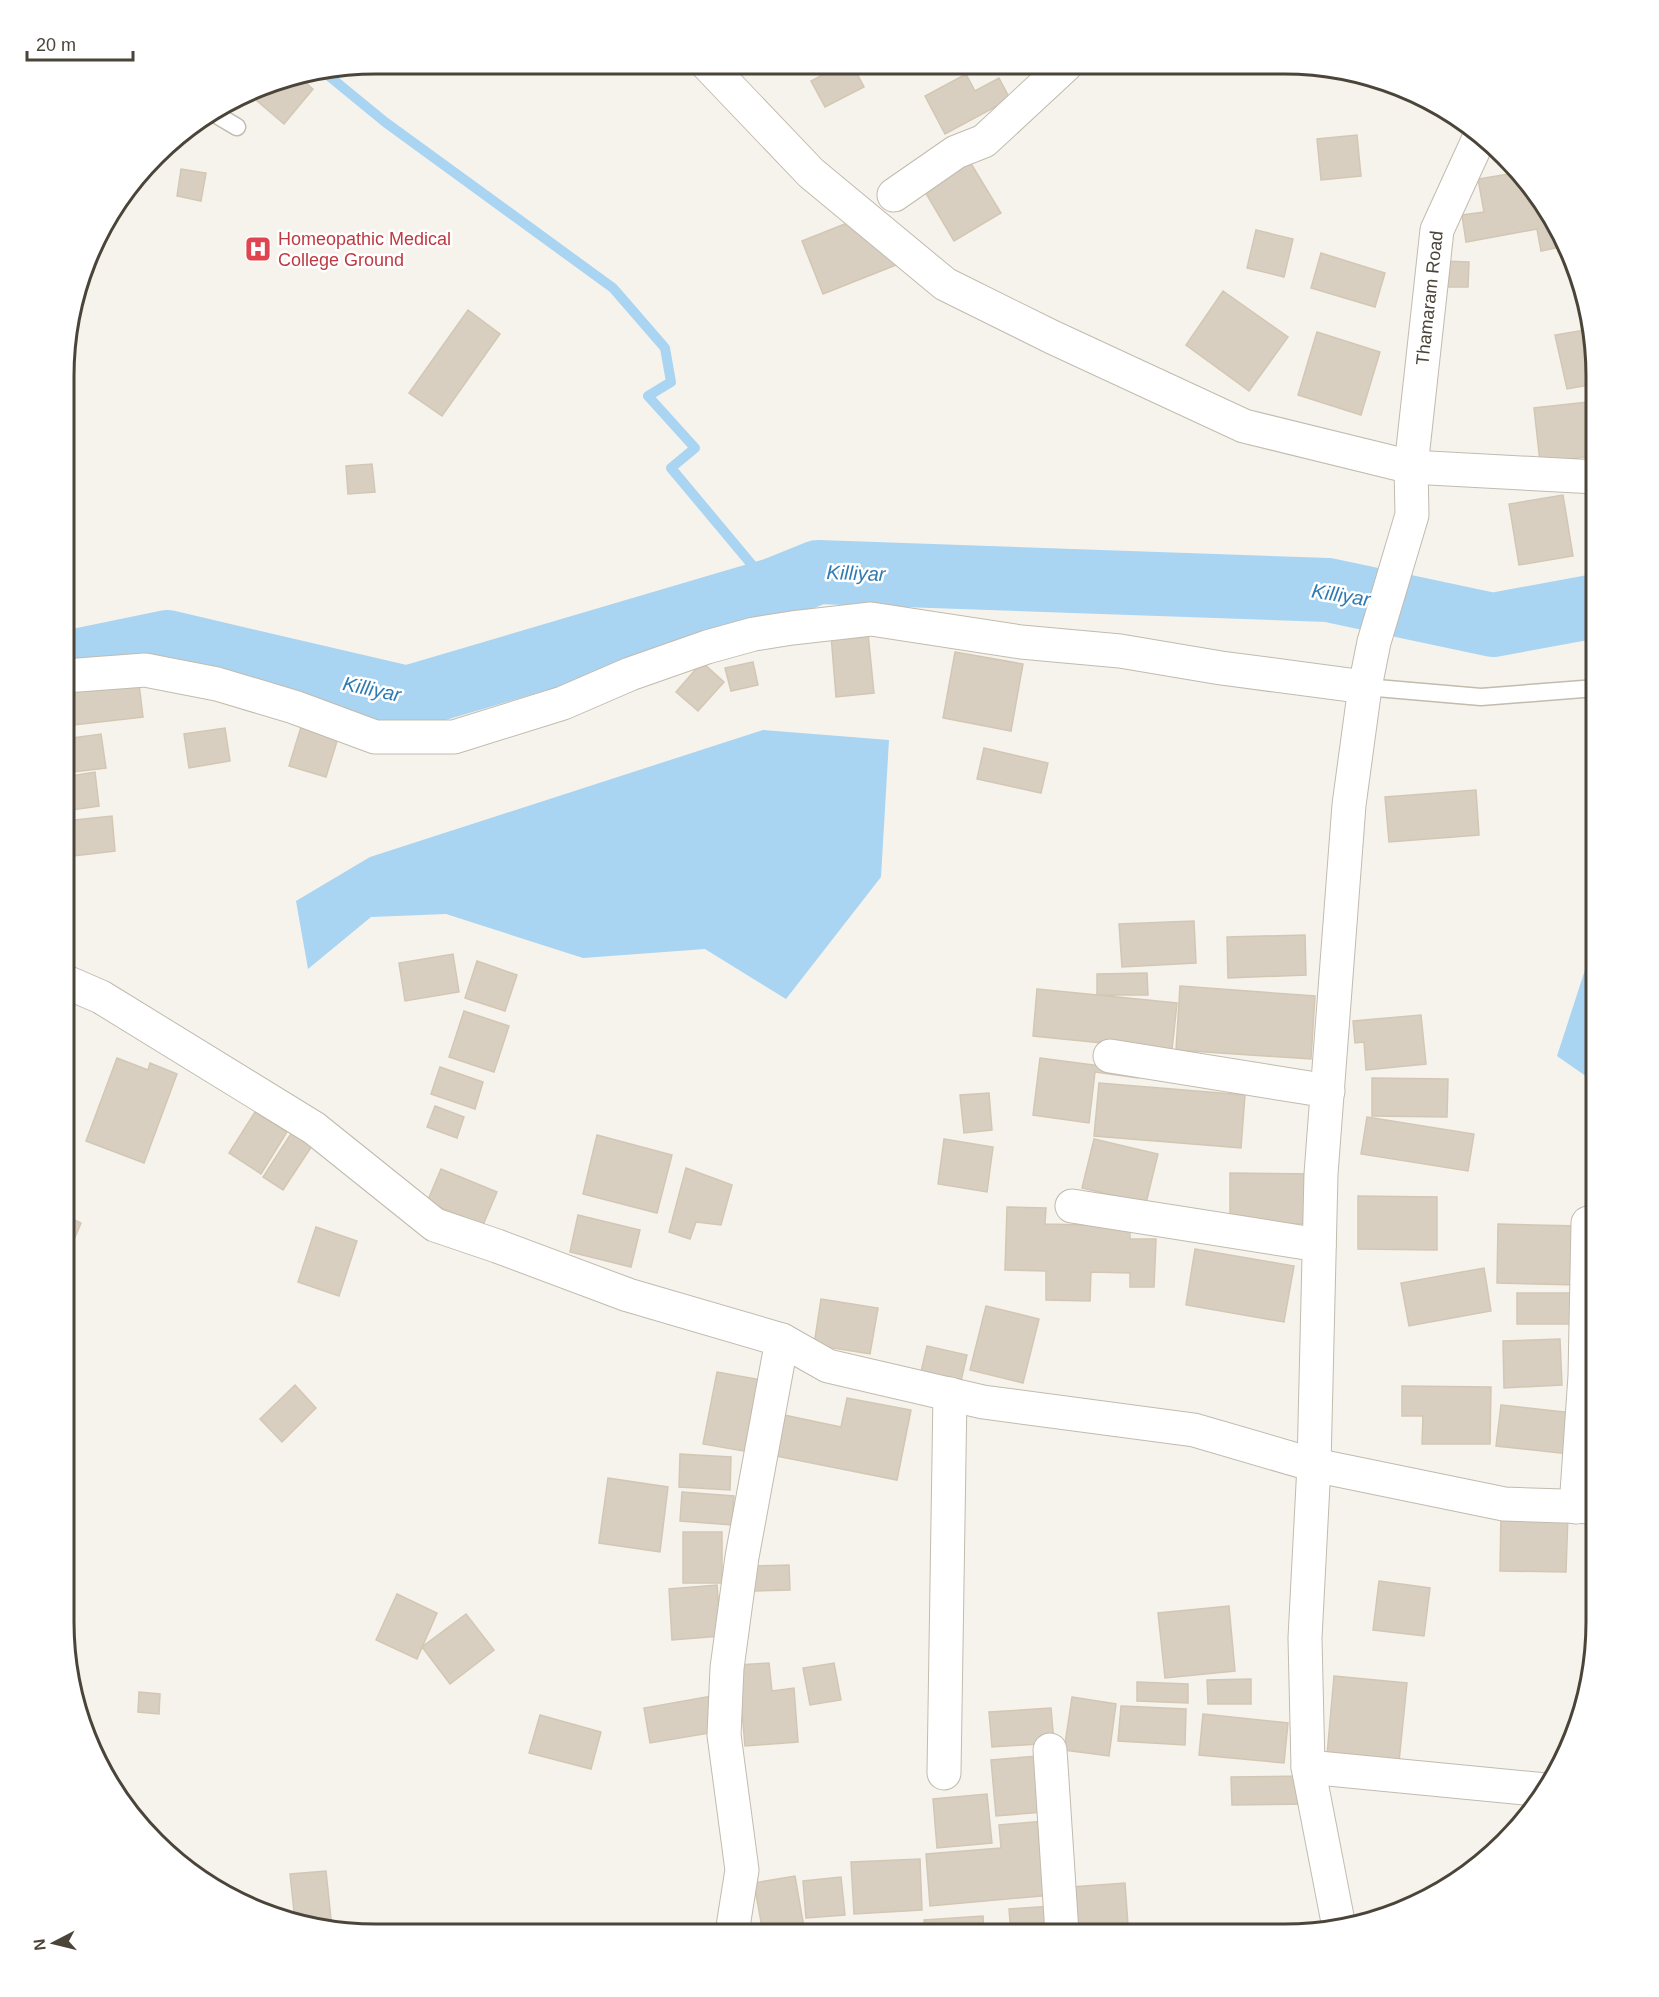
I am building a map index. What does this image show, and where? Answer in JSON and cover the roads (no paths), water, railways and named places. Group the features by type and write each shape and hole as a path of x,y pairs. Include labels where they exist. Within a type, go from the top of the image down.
{"street":[{"path":"717,74 811,173 945,284 1052,337 1244,426 1412,467 1586,476"},
{"path":"894,195 956,152 984,141 1056,74"},
{"name":"Thamaram Road","path":"1337,1919 1308,1767 1305,1638 1314,1465 1321,1174 1349,805 1365,687 1374,642 1412,515 1412,467 1437,230 1476,144"},
{"path":"74,675 145,670 217,684 294,707 375,737 454,737 563,703 630,674 754,634 871,620 1021,642 1120,651 1221,668 1365,687"},
{"path":"74,985 101,997 314,1128 435,1225 628,1295 782,1340 828,1366 983,1402 1194,1430 1314,1465 1504,1504 1586,1507 1586,1325"},
{"path":"1110,1056 1328,1091"},
{"path":"1072,1206 1319,1245"},
{"path":"734,1923 742,1870 724,1735 727,1668 742,1557 782,1340"},
{"path":"944,1773 950,1394"},
{"path":"1050,1750 1061,1923"},
{"path":"1308,1767 1535,1789"}],"lane":[{"path":"220,117 237,127"},
{"path":"1365,687 1481,697 1586,689"}],"water":[{"path":"763,730 889,740 881,877 786,999 705,949 583,958 446,914 371,917 308,969 296,901 370,857"},
{"path":"1586,967 1586,1076 1557,1056"}],"waterway":[{"path":"330,77 385,122 613,288 665,348 671,382 648,396 695,448 671,468 773,590"},
{"name":"Killiyar","path":"74,661 167,642 407,698 773,590 818,572 1328,590 1493,625 1586,608"}],"place":[{"name":"Homeopathic Medical College Ground","path":"258,249"}]}
